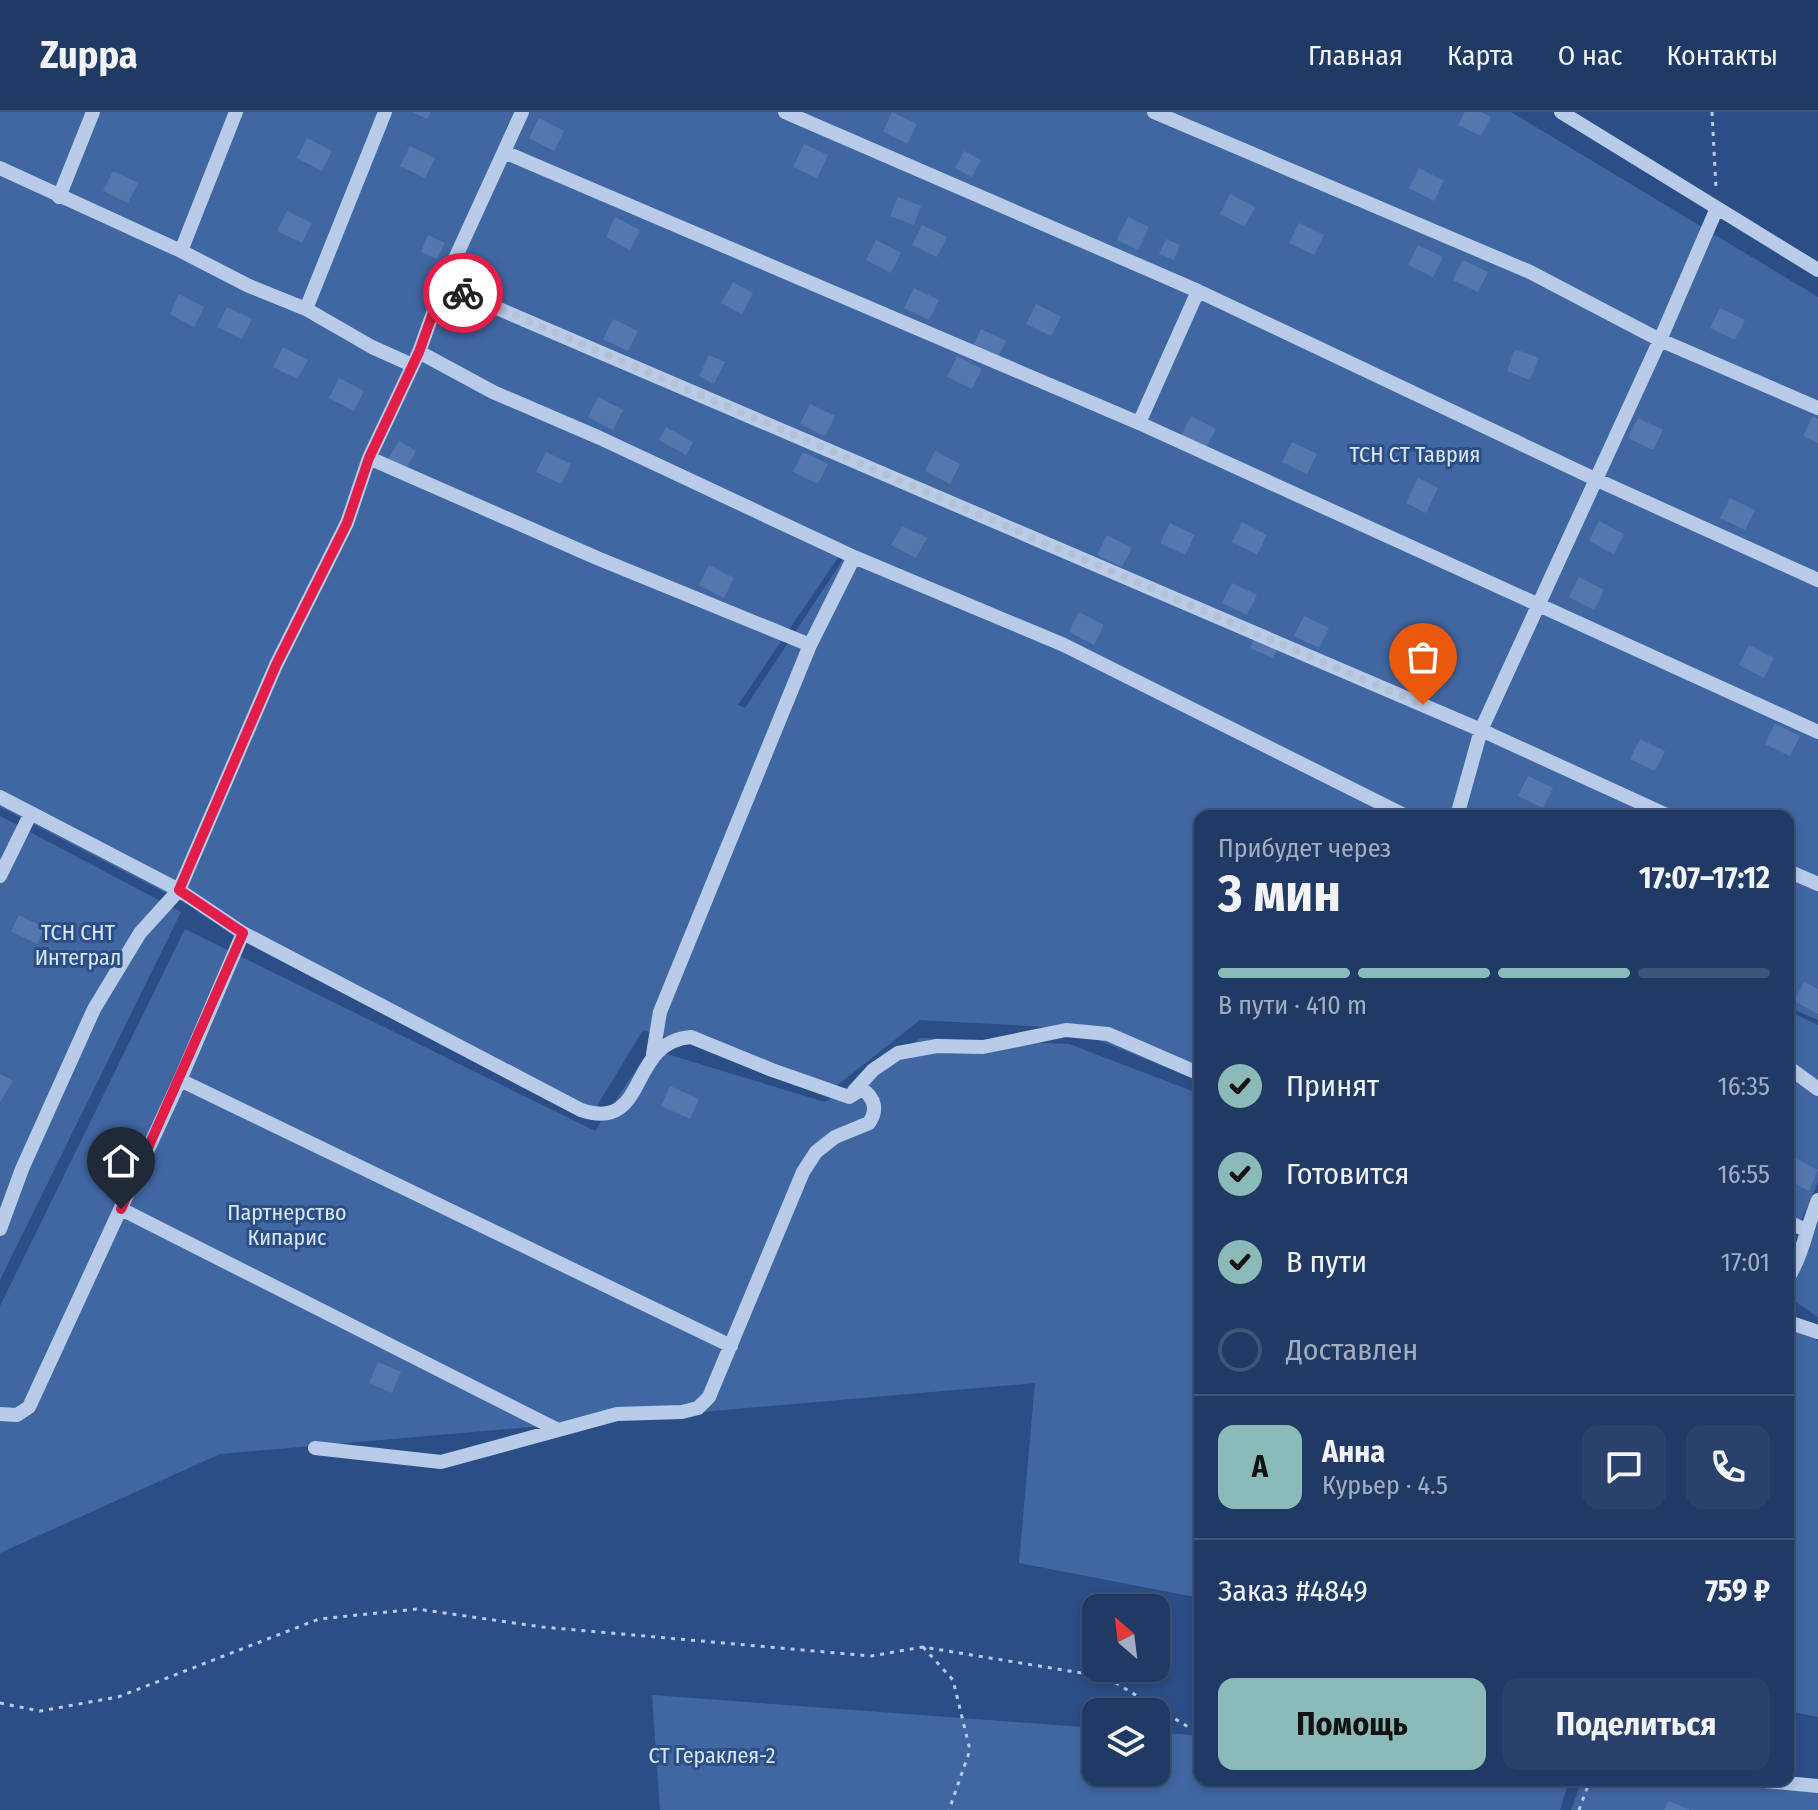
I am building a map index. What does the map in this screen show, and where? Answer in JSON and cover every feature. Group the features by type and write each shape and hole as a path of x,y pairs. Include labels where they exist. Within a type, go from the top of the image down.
{"street":[{"path":"59,197 93,112"},
{"path":"181,251 236,112"},
{"path":"306,309 385,112"},
{"path":"0,1229 22,1169 94,1009 140,933 179,890 276,665 347,523 369,458 416,359 443,285 522,112"},
{"path":"785,112 1198,291 1595,479 1818,580"},
{"path":"1154,112 1530,272 1660,340 1818,408"},
{"path":"1561,112 1818,270"},
{"path":"504,152 1139,423 1818,732"},
{"path":"0,168 181,251 249,286 306,309 372,347 416,359 600,438 854,557 1064,645 1394,810"},
{"path":"1459,810 1481,730 1660,340 1717,208"},
{"path":"443,285 1481,730 1656,810"},
{"path":"1139,423 1198,291"},
{"path":"369,458 597,558 810,645"},
{"path":"653,1054 660,1012 810,645 854,557"},
{"path":"0,797 179,890 243,933 592,1114 603,1115 624,1105 653,1054 663,1044 676,1038 691,1037 849,1097"},
{"path":"0,876 31,813"},
{"path":"1794,874 1818,884"},
{"path":"0,1414 17,1415 29,1407 180,1080 243,933"},
{"path":"849,1097 873,1070 898,1053 937,1046 983,1047 1066,1030 1108,1034 1194,1071"},
{"path":"1794,1071 1818,1089"},
{"path":"180,1080 731,1346"},
{"path":"315,1448 441,1462 617,1414 682,1412 698,1408 709,1397 803,1172 816,1152 835,1137 863,1127 873,1117 874,1104 868,1093 862,1089 849,1097"},
{"path":"1794,1268 1818,1200"},
{"path":"121,1209 556,1429"},
{"path":"1794,1225 1806,1230"},
{"path":"1794,1324 1818,1332"},
{"path":"1794,1784 1818,1786"}],"path":[{"path":"1712,112 1717,208"},
{"path":"0,1703 40,1711 118,1697 319,1619 417,1609 542,1627 871,1656 923,1647 1106,1677 1194,1730"},
{"path":"923,1647 953,1680 970,1750 949,1810"},
{"path":"1579,1810 1588,1786"}],"green space":[{"name":"ТСН СТ Таврия","path":"0,112 1511,112 1818,297 1818,1020 1794,1010 1794,810 1194,810 1194,1079 1068,1028 920,1020 835,1087 643,1030 592,1114 0,807","holes":["839,556 844,558 745,708 738,705"]},
{"name":"ТСН СНТ Интеграл","path":"0,816 181,912 0,1280"},
{"name":"Партнерство Кипарис","path":"185,929 595,1131 650,1049 825,1102 921,1038 1069,1044 1194,1092 1194,1597 1019,1563 1035,1383 220,1454 0,1553 0,1306"},
{"path":"1794,1014 1818,1025 1818,1183 1794,1236"},
{"path":"1818,1224 1818,1317 1794,1301 1794,1280"},
{"path":"1794,1320 1818,1341 1818,1717 1794,1712"},
{"name":"СТ Гераклея-2","path":"652,1695 1082,1727 1082,1786 1170,1786 1170,1733 1194,1735 1194,1786 1567,1786 1560,1810 660,1810"},
{"path":"1580,1786 1818,1788 1818,1810 1571,1810"}],"building":[{"path":"412,112 431,112 427,119"},
{"path":"892,112 917,124 907,144 883,131"},
{"path":"1465,112 1481,112 1491,117 1481,136 1458,125"},
{"path":"539,118 564,131 554,151 529,138"},
{"path":"307,138 332,151 322,171 297,158"},
{"path":"804,144 828,155 817,178 793,167"},
{"path":"410,146 435,158 425,178 400,166"},
{"path":"964,151 981,160 972,177 955,168"},
{"path":"1419,168 1444,181 1434,201 1409,188"},
{"path":"113,171 138,183 128,203 103,191"},
{"path":"1230,194 1255,207 1245,227 1220,214"},
{"path":"898,197 921,206 914,225 890,216"},
{"path":"287,211 312,223 302,243 277,231"},
{"path":"615,217 640,230 630,250 606,237"},
{"path":"1128,217 1149,227 1138,250 1117,240"},
{"path":"1299,223 1324,235 1314,255 1289,243"},
{"path":"922,225 947,237 937,257 912,245"},
{"path":"428,235 445,243 437,259 421,252"},
{"path":"1166,239 1180,245 1174,260 1159,254"},
{"path":"876,240 901,253 891,273 866,260"},
{"path":"1418,245 1443,257 1433,277 1408,265"},
{"path":"1463,260 1488,272 1478,292 1453,280"},
{"path":"733,282 753,293 742,314 721,303"},
{"path":"914,288 939,300 929,320 904,308"},
{"path":"179,294 204,307 194,327 170,314"},
{"path":"1036,304 1061,317 1051,336 1026,324"},
{"path":"227,307 252,319 242,339 217,327"},
{"path":"454,307 473,316 465,333 446,324"},
{"path":"1720,308 1745,320 1735,340 1710,328"},
{"path":"613,319 638,331 628,351 603,339"},
{"path":"981,329 1006,341 996,361 971,349"},
{"path":"283,347 308,360 297,379 273,367"},
{"path":"1515,349 1539,358 1530,380 1507,371"},
{"path":"709,355 725,362 714,384 699,376"},
{"path":"957,356 982,369 972,389 947,377"},
{"path":"339,378 364,391 354,411 329,398"},
{"path":"598,397 623,410 613,430 588,417"},
{"path":"810,404 835,416 825,436 800,424"},
{"path":"1191,416 1216,429 1206,448 1181,436"},
{"path":"1813,416 1818,419 1818,443 1803,436"},
{"path":"1638,418 1663,430 1653,450 1628,438"},
{"path":"666,427 693,442 686,455 659,440"},
{"path":"399,441 416,451 406,469 388,459"},
{"path":"1292,442 1317,454 1307,474 1282,462"},
{"path":"935,451 960,464 950,484 925,471"},
{"path":"546,452 571,464 561,484 536,472"},
{"path":"803,452 828,464 818,484 793,472"},
{"path":"1418,478 1438,488 1426,513 1406,503"},
{"path":"1730,498 1755,510 1745,530 1720,518"},
{"path":"1599,521 1624,534 1614,554 1589,541"},
{"path":"1242,522 1267,535 1257,555 1232,542"},
{"path":"1170,523 1195,535 1185,555 1160,543"},
{"path":"902,526 927,538 916,558 891,545"},
{"path":"1107,535 1132,548 1122,567 1097,555"},
{"path":"709,565 734,578 724,598 699,585"},
{"path":"1579,577 1604,590 1594,610 1569,597"},
{"path":"1232,583 1257,595 1247,615 1222,603"},
{"path":"1079,612 1104,625 1094,645 1069,632"},
{"path":"1304,616 1329,628 1319,648 1294,636"},
{"path":"1256,634 1279,645 1273,658 1250,648"},
{"path":"1749,645 1774,658 1764,678 1739,665"},
{"path":"1775,724 1800,736 1790,756 1765,744"},
{"path":"1640,739 1665,751 1655,771 1630,759"},
{"path":"1528,776 1553,788 1543,808 1518,796"},
{"path":"19,915 45,928 37,944 11,931"},
{"path":"1804,982 1818,989 1818,1014 1794,1001"},
{"path":"0,1074 13,1081 0,1102"},
{"path":"670,1086 699,1099 690,1119 661,1106"},
{"path":"1794,1160 1818,1170 1809,1191 1794,1183"},
{"path":"378,1362 401,1372 392,1393 369,1383"},
{"path":"1668,1801 1674,1803 1690,1810 1664,1810"}],"way so far":[{"path":"463,293 1423,705"}],"route":[{"path":"121,1209 243,933 179,890 276,665 347,523 369,458 419,352 443,285 463,293"}]}
